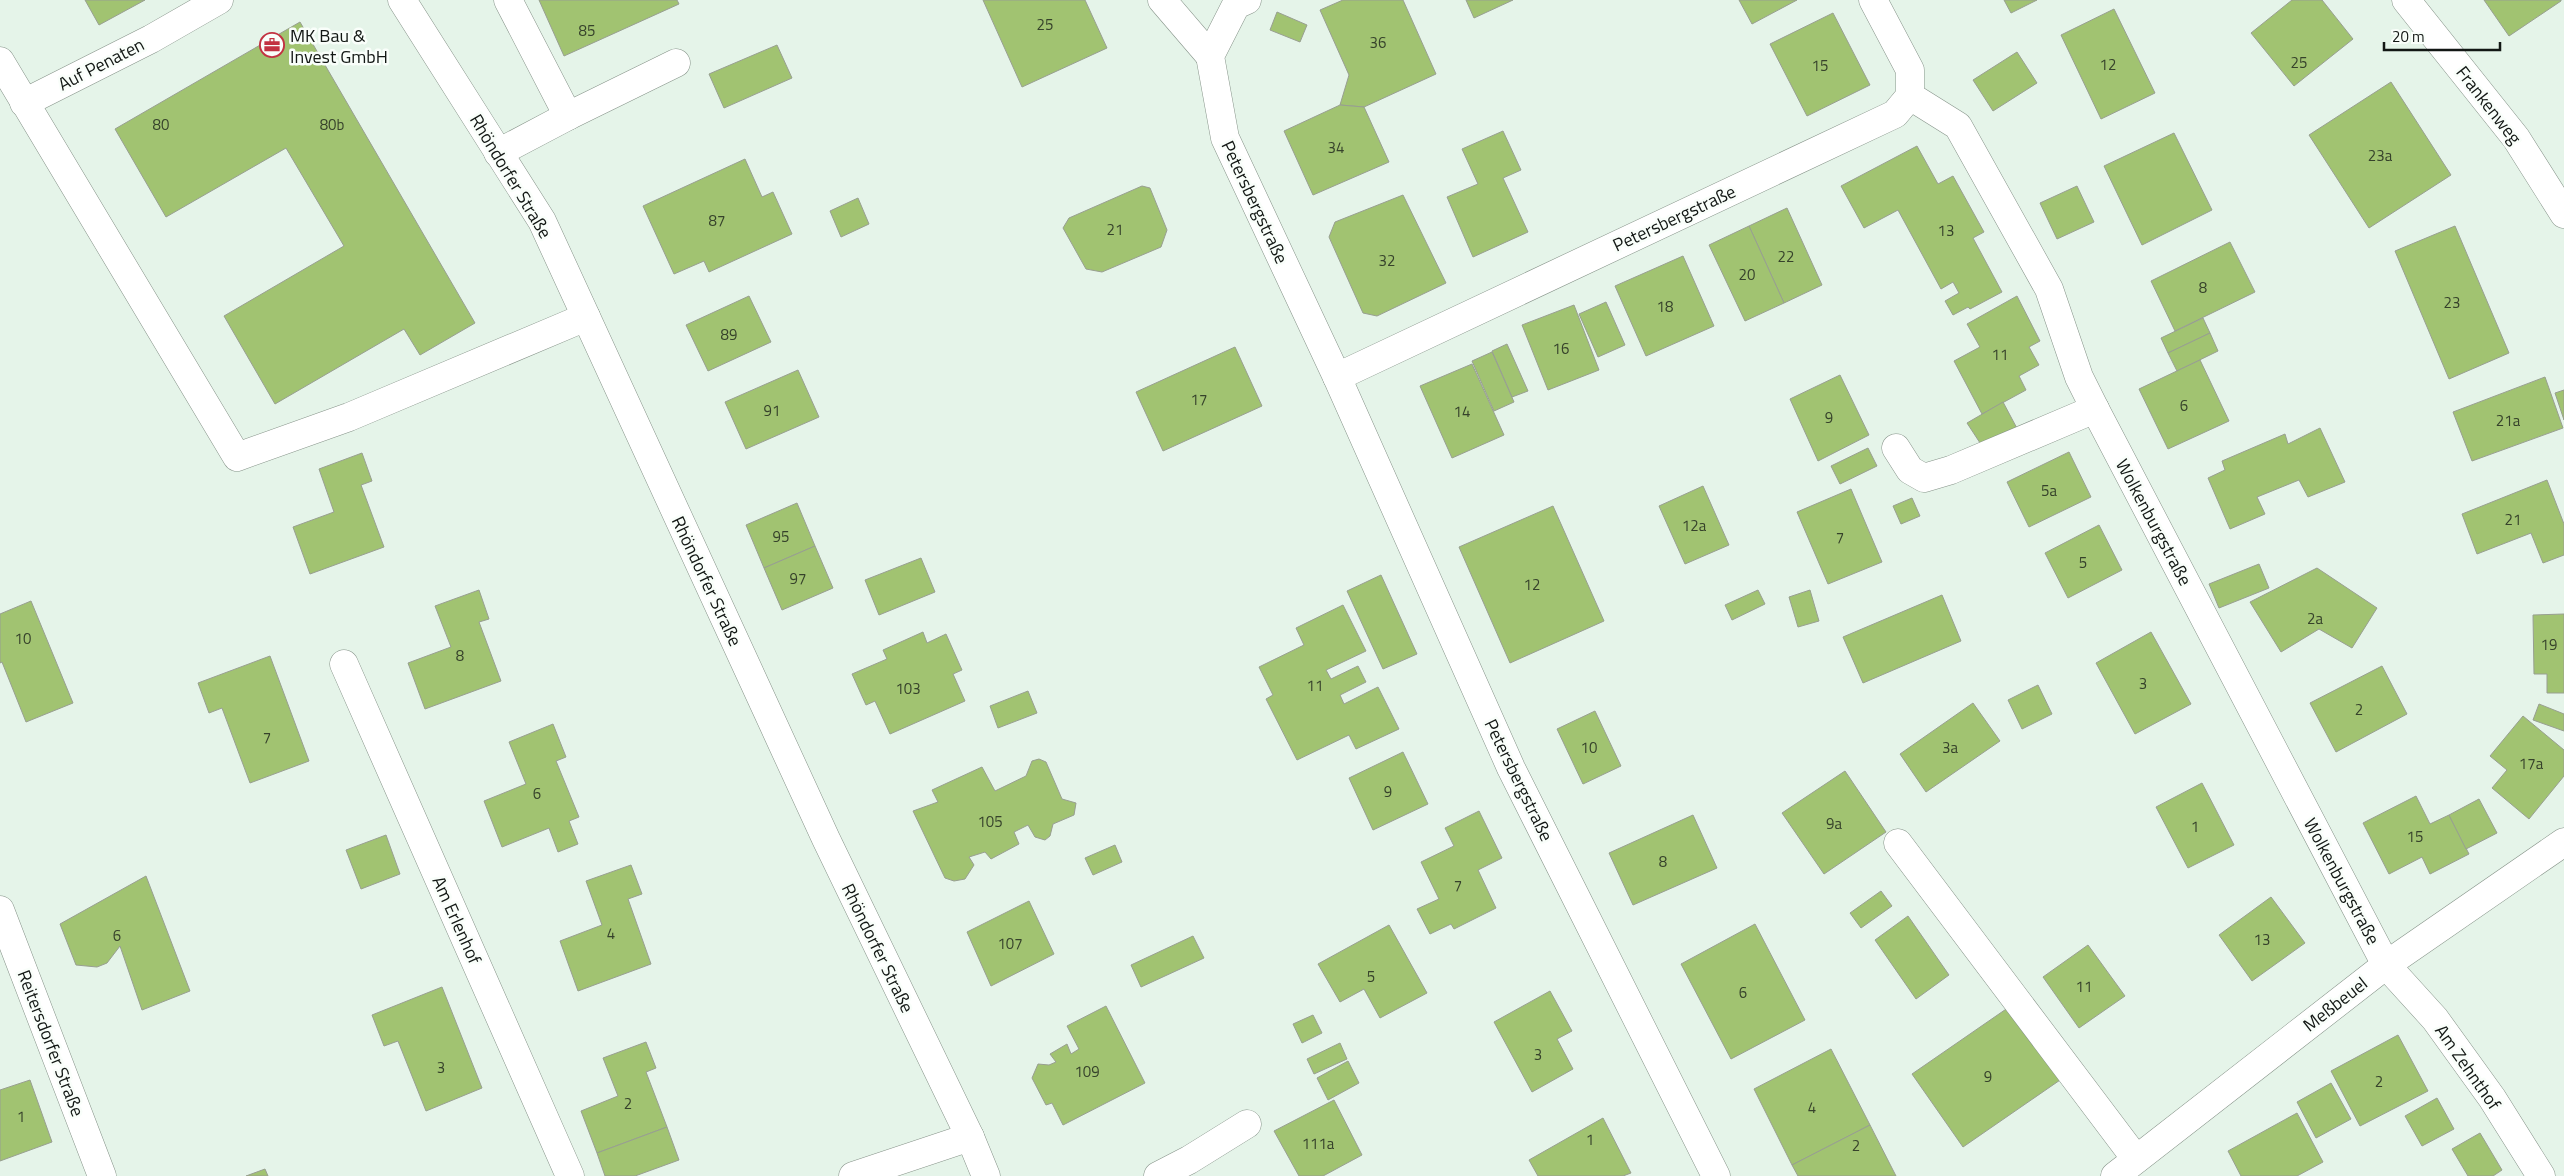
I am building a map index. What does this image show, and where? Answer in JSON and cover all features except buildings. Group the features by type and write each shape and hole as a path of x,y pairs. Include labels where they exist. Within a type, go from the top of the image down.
{"street":[{"name":"Auf Penaten","path":"24,103 151,39 219,0"},
{"name":"Rhöndorfer Straße","path":"402,0 542,221 826,839 970,1137 986,1176"},
{"path":"508,0 568,116"},
{"path":"1162,0 1210,56 1236,5 1246,0"},
{"path":"1874,0 1910,70 1910,96"},
{"name":"Frankenweg","path":"2406,0 2516,138 2564,214"},
{"name":"Petersbergstraße","path":"1210,56 1225,138 1337,377 1511,768 1716,1176"},
{"path":"0,61 237,457 349,417 586,317"},
{"path":"498,153 676,63"},
{"name":"Petersbergstraße","path":"1337,377 1895,114 1910,96"},
{"name":"Wolkenburgstraße","path":"1910,96 1958,126 2049,289 2080,377 2095,409 2386,965"},
{"path":"1896,448 1910,470 1924,478 1951,470 2095,409"},
{"name":"Am Erlenhof","path":"344,664 570,1176"},
{"name":"Meßbeuel","path":"2115,1176 2386,965 2564,842"},
{"path":"1898,843 2136,1159"},
{"name":"Reitersdorfer Straße","path":"0,910 102,1176"},
{"name":"Am Zehnthof","path":"2386,965 2434,1019 2492,1098 2541,1176"},
{"path":"1158,1176 1189,1160 1247,1124"},
{"path":"853,1176 970,1137"}],"place":[{"name":"MK Bau & Invest GmbH","path":"272,45"}]}
